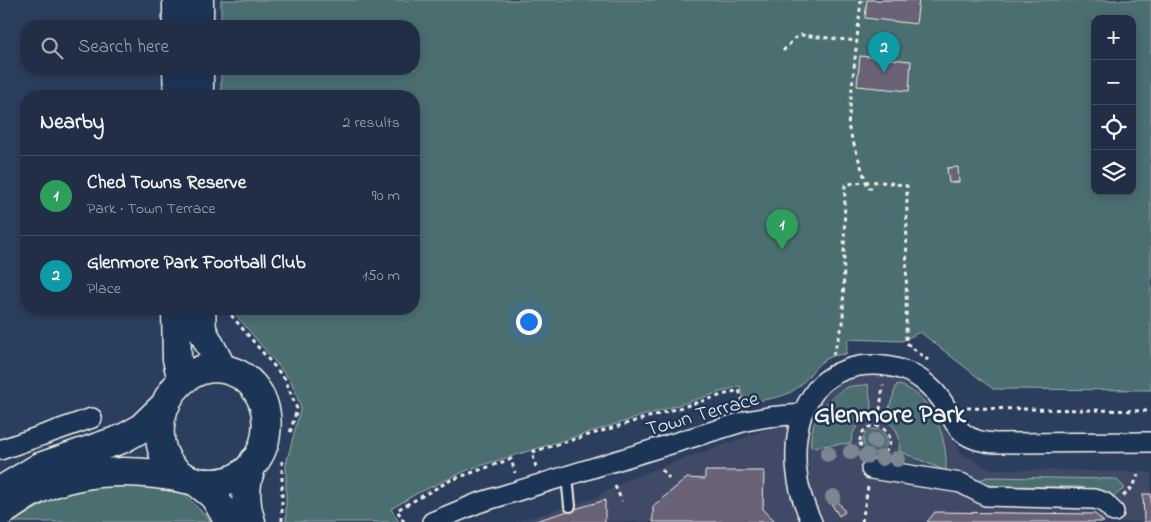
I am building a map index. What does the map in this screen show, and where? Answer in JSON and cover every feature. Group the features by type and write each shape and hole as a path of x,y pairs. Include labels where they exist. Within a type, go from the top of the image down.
{"main road":[{"path":"177,0 177,20"},
{"path":"199,0 199,20"},
{"path":"178,75 178,90"},
{"path":"199,75 199,90"},
{"path":"176,315 177,359 182,381"},
{"path":"201,315 202,330 222,368"},
{"path":"0,491 20,477 46,465 122,439 140,430 166,404 182,381 201,369 222,368 242,375 251,382 264,402 267,432 262,448 254,461 247,479 246,489 251,522"},
{"path":"166,404 159,430 161,448 169,465 178,474 208,489 229,522"},
{"path":"0,513 38,490 59,482 84,476 145,472 193,480 224,482 235,478 254,461"}],"street":[{"path":"812,522 802,498 796,467 797,434 802,414 814,393 831,377 859,367 889,366 911,372 930,386 943,401 956,427 977,441 996,443 1151,442"},
{"name":"Town Terrace","path":"432,522 464,508 746,421 802,414"},
{"path":"0,450 92,418"},
{"path":"871,469 961,483 986,496 1094,499 1104,502 1117,517"}],"lane":[{"path":"567,477 570,506"}],"path":[{"path":"861,0 848,126 868,188 876,188"},
{"path":"784,51 795,38 801,35 857,41"},
{"path":"838,358 832,360 843,324 845,186 866,180 885,181 906,186 906,343 929,360 930,370"},
{"path":"878,426 884,379"},
{"path":"531,471 537,470 532,452 739,390 744,408"},
{"path":"961,406 968,408 1151,410"},
{"path":"873,426 878,426 890,434 891,444 886,452 873,456 864,451 860,441 864,431 873,426"},
{"path":"404,522 397,510 431,490 469,472 511,458 516,475 523,473"},
{"path":"862,522 871,469"},
{"path":"662,470 669,478"},
{"path":"1125,494 1133,487 1138,475"},
{"path":"615,486 622,501"}],"shaded area":[{"path":"874,371 920,385 937,403 961,453 989,469 1151,472 1151,522 516,522 595,498 625,481 780,425 844,376"}],"green space":[{"path":"221,0 1151,0 1151,390 993,389 920,332 902,341 848,339 846,354 826,359 820,363 791,392 774,398 745,403 740,386 470,469 416,494 391,509 399,522 286,522 286,464 301,407 291,381 236,315 420,315 420,90 221,90 221,75 420,75 420,20 221,20"},
{"path":"868,384 873,418 864,421 858,426 853,434 851,443 811,447 811,438 816,420 826,404 840,391 848,387"},
{"path":"897,384 920,397 936,419 944,445 946,471 899,451 897,433 893,426 885,420"},
{"path":"875,429 884,432 887,441 884,450 875,453 866,450 863,441 866,432"},
{"path":"988,477 1116,479 1125,488 1114,496 1080,487 993,486 979,480"},
{"path":"116,484 181,490 211,522 13,522 59,495"}],"building":[{"path":"867,0 919,0 916,24 865,18"},
{"path":"860,56 911,61 909,91 857,86"},
{"path":"958,167 959,182 949,183 947,168"},
{"path":"705,471 764,471 763,509 776,522 653,522 653,506 687,478 705,479"},
{"path":"1143,494 1151,494 1151,522 1144,522"},
{"path":"605,500 605,522 532,522"},
{"path":"838,501 845,512 839,516 832,505"},
{"path":"935,512 1095,514 1104,522 927,522"}],"place":[{"name":"Glenmore Park Football Club","path":"884,73"},
{"name":"Ched Towns Reserve","path":"782,250"}],"district":[{"name":"Glenmore Park","path":"890,413"}]}
